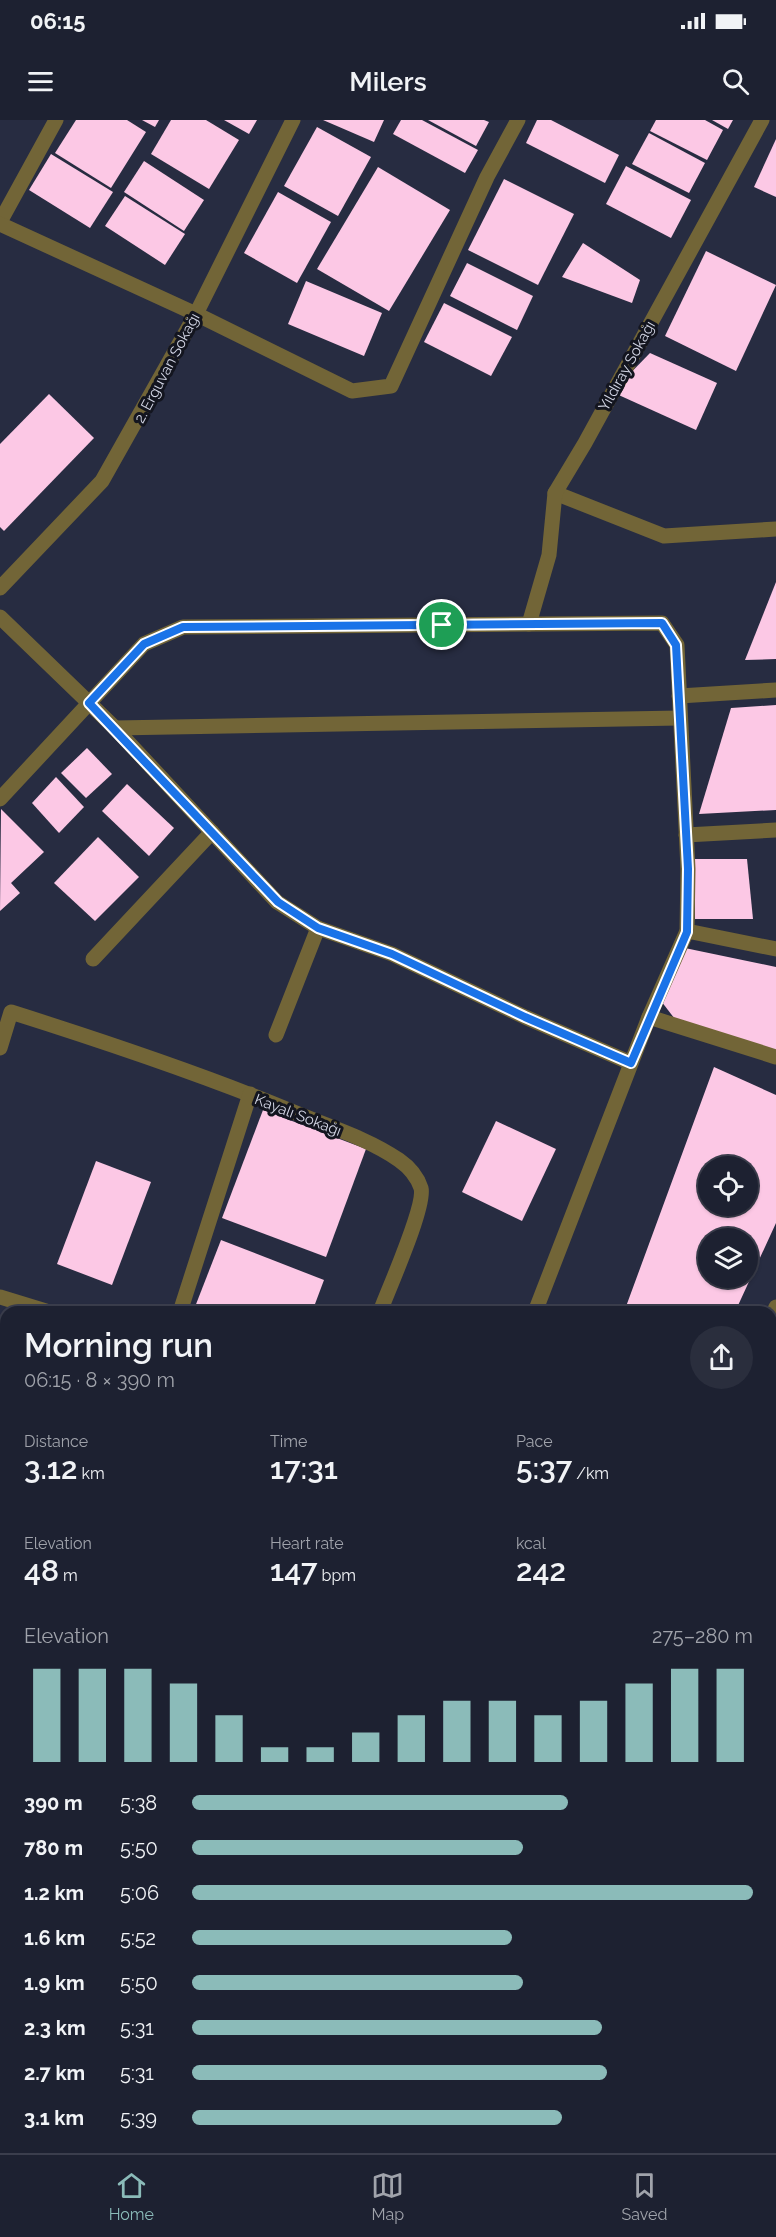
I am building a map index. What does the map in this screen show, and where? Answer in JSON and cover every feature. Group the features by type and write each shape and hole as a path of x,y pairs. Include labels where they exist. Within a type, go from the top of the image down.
{"street":[{"path":"57,120 0,223 196,314 352,391 391,386 487,177 518,120"},
{"name":"2. Erguvan Sokağı","path":"0,588 102,481 136,425 196,314 293,120"},
{"name":"Yıldıray Sokağı","path":"529,624 549,555 555,493 585,443 762,120"},
{"path":"555,493 664,536 776,529"},
{"path":"0,617 115,728 278,902 318,928 392,954 525,1017 631,1063"},
{"path":"0,799 144,644 183,627 662,623 676,645 686,835 687,932 649,1017 537,1306"},
{"path":"679,696 776,690"},
{"path":"115,728 680,718"},
{"path":"686,835 776,830"},
{"path":"93,959 212,832"},
{"path":"276,1035 318,928"},
{"path":"687,932 776,949"},
{"path":"0,1048 11,1012 130,1050 250,1094"},
{"path":"649,1017 776,1057"},
{"name":"Kayalı Sokağı","path":"182,1306 250,1094 367,1142 398,1159 417,1179 423,1199 382,1306"},
{"path":"0,1297 29,1306"}],"building":[{"path":"76,120 127,120 146,132 111,188 55,153"},
{"path":"142,120 159,120 155,127"},
{"path":"171,120 206,120 239,140 209,189 151,154"},
{"path":"224,120 257,120 249,134"},
{"path":"323,120 384,120 374,142"},
{"path":"401,120 422,120 478,150 465,173 393,134"},
{"path":"428,120 484,120 489,122 476,146"},
{"path":"537,120 551,120 619,155 605,183 526,143"},
{"path":"656,120 705,120 723,130 707,160 650,131"},
{"path":"712,120 733,120 728,129"},
{"path":"317,127 371,157 338,216 284,186"},
{"path":"649,133 705,163 689,193 632,164"},
{"path":"776,139 776,197 754,187"},
{"path":"51,154 113,192 90,228 29,190"},
{"path":"144,161 204,200 184,231 124,192"},
{"path":"626,166 691,200 671,238 606,204"},
{"path":"378,167 450,210 389,311 317,269"},
{"path":"504,179 574,214 538,285 468,250"},
{"path":"278,192 331,222 297,283 244,253"},
{"path":"125,196 185,234 165,265 105,226"},
{"path":"583,243 640,280 632,303 562,277"},
{"path":"706,251 776,285 736,371 665,336"},
{"path":"467,263 533,296 517,330 450,296"},
{"path":"306,281 382,313 364,356 288,324"},
{"path":"444,303 512,337 491,376 424,342"},
{"path":"650,353 717,383 696,430 612,392"},
{"path":"49,394 94,438 4,531 0,527 0,444"},
{"path":"776,582 776,659 745,660"},
{"path":"776,705 776,810 699,814 731,708"},
{"path":"87,748 112,774 86,798 61,773"},
{"path":"56,777 84,807 59,833 32,803"},
{"path":"127,784 174,828 149,856 102,811"},
{"path":"1,809 44,852 11,883 20,893 0,911"},
{"path":"98,837 139,877 95,921 54,883"},
{"path":"695,859 747,859 753,919 695,919"},
{"path":"680,947 776,967 776,1054 681,1027 658,997"},
{"path":"714,1067 776,1095 776,1223 758,1262 758,1228 698,1228 698,1288 746,1288 738,1306 626,1306"},
{"path":"263,1110 366,1149 326,1257 222,1218"},
{"path":"496,1121 556,1149 522,1221 462,1192"},
{"path":"96,1161 151,1182 112,1285 57,1264"},
{"path":"221,1240 324,1280 314,1306 195,1306"}],"route":[{"path":"662,623 676,645 688,869 687,932 631,1063 525,1017 392,954 318,928 278,902 89,703 144,644 183,627 442,625 662,623"}]}
